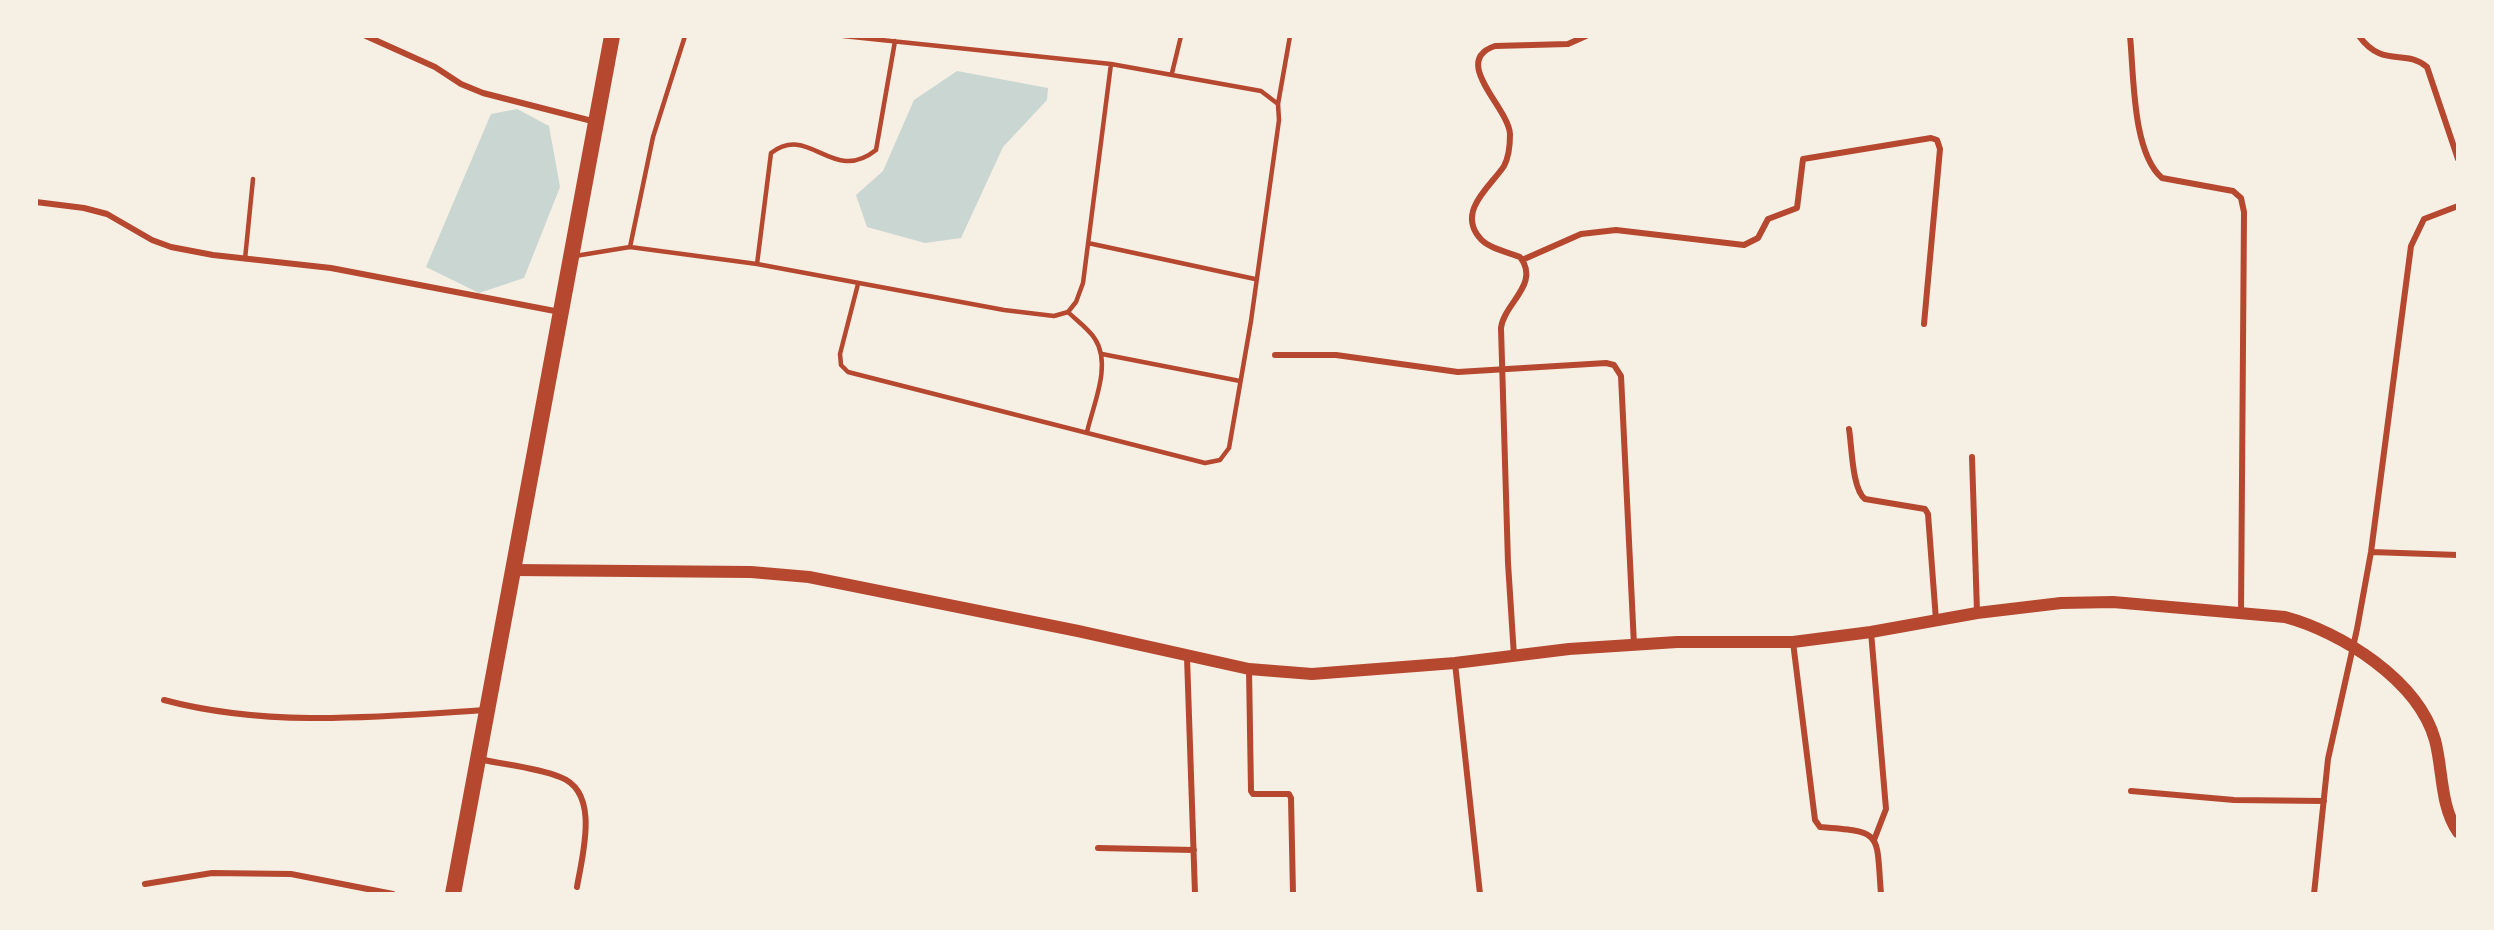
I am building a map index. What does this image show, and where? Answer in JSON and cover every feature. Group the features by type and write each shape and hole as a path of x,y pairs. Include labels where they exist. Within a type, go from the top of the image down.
{"highway":[{"path":"453,894 612,36"}],"main road":[{"path":"513,570 739,571 809,577 1078,631 1249,669 1312,674 1455,663 1569,649 1677,642 1792,642 1871,632 1977,613 2061,603 2113,602 2285,617 2312,624 2353,646 2403,688 2422,711 2434,739 2450,820 2458,832"}],"street":[{"path":"366,36 435,67 461,84 483,93 596,122"},
{"path":"1586,36 1568,44 1495,46 1485,49 1479,56 1480,78 1502,110 1510,132 1506,163 1477,200 1473,211 1474,229 1487,244 1522,260 1575,236 1599,231 1616,230 1744,245 1758,238 1768,219 1797,208 1800,163 1803,159 1931,138 1937,140 1940,149 1924,324"},
{"path":"2130,36 2138,118 2149,163 2154,172 2162,178 2233,191 2241,198 2244,212 2241,614"},
{"path":"2360,36 2374,53 2415,61 2427,67 2458,159"},
{"path":"36,202 84,208 107,214 153,240 171,247 245,259 331,268 561,312"},
{"path":"2314,894 2330,746 2353,646 2371,552 2411,246 2424,219 2458,206"},
{"path":"1514,656 1502,319 1505,312 1523,291 1525,277 1522,260"},
{"path":"1275,355 1336,355 1458,372 1606,363 1618,369 1621,376 1634,645"},
{"path":"1849,429 1856,485 1861,496 1865,499 1925,509 1928,514 1936,620"},
{"path":"1972,457 1977,613"},
{"path":"2371,552 2458,555"},
{"path":"1871,632 1886,809 1874,840"},
{"path":"1792,642 1815,820 1820,827 1863,831 1874,840 1877,848 1881,894"},
{"path":"1187,657 1195,894"},
{"path":"1455,663 1480,894"},
{"path":"1249,669 1251,791 1253,794 1289,794 1291,798 1293,894"},
{"path":"164,700 204,711 318,717 487,710"},
{"path":"478,759 562,777 575,786 584,806 585,836 577,886"},
{"path":"2130,791 2234,800 2324,801"},
{"path":"1098,848 1194,849"},
{"path":"145,884 212,873 291,874 393,894"}],"lane":[{"path":"630,247 653,137 685,36"},
{"path":"843,36 1111,64 1261,91 1278,104"},
{"path":"1172,74 1181,36"},
{"path":"858,284 840,354 841,364 848,372 1205,463 1220,460 1228,448 1240,381 1279,120 1278,104 1290,36"},
{"path":"757,264 771,153 781,145 795,144 848,163 863,160 876,150 895,42"},
{"path":"572,256 630,247 757,264 1004,310 1054,316 1068,312 1076,302 1083,283 1111,64"},
{"path":"245,259 253,179"},
{"path":"1088,243 1255,279"},
{"path":"1068,312 1095,338 1102,354 1101,373 1087,432"},
{"path":"1102,354 1240,381"}],"shaded area":[{"path":"957,71 1048,88 1047,100 1003,147 961,238 925,243 867,227 856,195 883,171 914,100"},
{"path":"517,109 549,126 560,187 524,278 479,293 426,267 491,114"}]}
